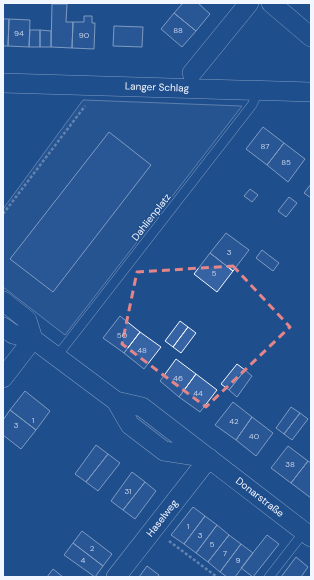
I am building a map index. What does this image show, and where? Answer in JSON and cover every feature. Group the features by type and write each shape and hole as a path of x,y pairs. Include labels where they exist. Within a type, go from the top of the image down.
{"street":[{"path":"192,80 249,3"},
{"path":"272,3 311,38"},
{"name":"Langer Schlag","path":"3,82 92,85 192,80 259,90 311,92"},
{"path":"3,301 27,320 33,339 3,378"},
{"name":"Donarstraße","path":"3,327 13,334 33,339 116,401 130,425 164,451 208,458 308,534"},
{"name":"Haselweg","path":"116,577 208,458"}],"lane":[{"name":"Dahlienplatz","path":"57,356 252,105 259,90"},
{"path":"269,577 308,534"}],"path":[{"path":"3,214 86,104 92,85"},
{"path":"154,529 217,577"}],"highlighted area":[{"path":"233,266 290,327 206,407 122,344 137,272"}],"shaded area":[{"path":"83,100 242,106 65,335 3,287 3,209"},
{"path":"142,413 174,438 174,447 166,448 133,415"}],"building":[{"path":"183,3 198,3 210,14 196,31 174,13"},
{"path":"52,4 67,4 66,22 73,22 72,48 51,47"},
{"path":"174,13 196,31 182,47 161,29"},
{"path":"84,16 92,16 92,23 95,23 94,49 72,48 73,22 84,22"},
{"path":"3,19 9,19 8,46 3,46"},
{"path":"9,19 30,20 29,47 8,46"},
{"path":"114,26 143,27 142,47 113,46"},
{"path":"30,30 40,30 40,47 29,47"},
{"path":"40,30 51,31 51,47 40,47"},
{"path":"263,127 284,143 267,165 246,149"},
{"path":"109,132 151,165 53,292 10,259"},
{"path":"284,143 305,159 288,182 267,165"},
{"path":"311,184 311,198 304,193"},
{"path":"250,189 258,195 252,202 244,196"},
{"path":"289,197 297,203 286,217 278,211"},
{"path":"226,233 249,250 233,271 210,253"},
{"path":"262,250 279,263 273,271 256,258"},
{"path":"210,253 233,271 217,292 194,274"},
{"path":"120,316 140,332 124,353 103,338"},
{"path":"180,321 188,327 173,347 165,341"},
{"path":"188,327 196,333 181,353 173,347"},
{"path":"140,332 161,347 144,369 124,353"},
{"path":"176,359 196,374 179,397 160,381"},
{"path":"237,364 245,370 229,390 221,384"},
{"path":"245,370 252,376 237,397 229,390"},
{"path":"196,374 217,390 200,412 179,397"},
{"path":"25,391 50,411 36,430 10,410"},
{"path":"233,402 252,417 236,440 215,425"},
{"path":"291,407 300,413 284,434 276,428"},
{"path":"10,410 36,430 21,449 3,435 3,420"},
{"path":"300,413 308,419 292,440 284,434"},
{"path":"252,417 273,433 256,456 236,440"},
{"path":"96,445 108,454 86,482 75,474"},
{"path":"288,446 308,461 291,483 271,468"},
{"path":"108,454 120,463 98,491 86,482"},
{"path":"308,461 311,463 311,498 291,483"},
{"path":"132,472 145,482 123,510 111,501"},
{"path":"145,482 156,491 135,519 123,510"},
{"path":"193,507 205,516 184,544 171,535"},
{"path":"205,516 217,525 196,553 184,544"},
{"path":"217,525 229,535 208,562 196,553"},
{"path":"82,531 112,554 103,566 73,543"},
{"path":"229,535 241,544 220,572 208,562"},
{"path":"267,535 279,544 253,577 241,568"},
{"path":"73,543 103,566 95,577 64,555"},
{"path":"241,544 253,553 235,577 227,577 220,572"},
{"path":"296,557 308,567 301,577 281,577"},
{"path":"147,566 159,575 158,577 139,577"},
{"path":"53,569 63,577 47,577"}]}
